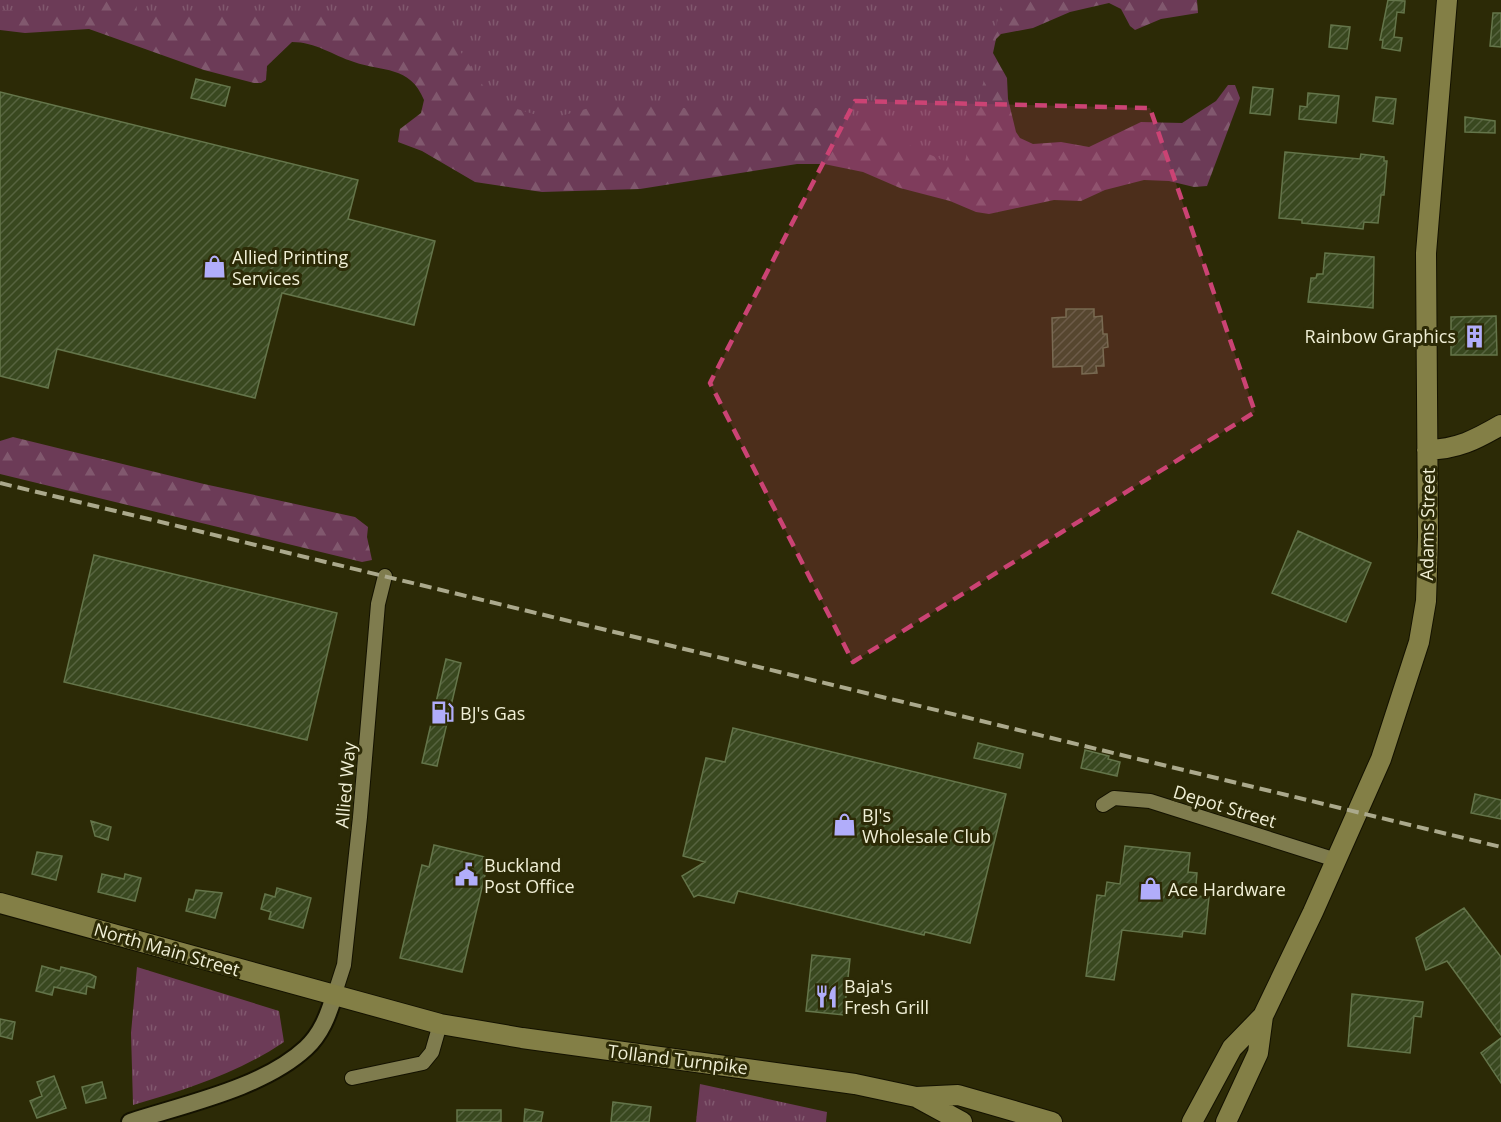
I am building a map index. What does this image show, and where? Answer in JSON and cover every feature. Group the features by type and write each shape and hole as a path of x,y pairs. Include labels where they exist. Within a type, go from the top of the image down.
{"main road":[{"name":"Adams Street","path":"1226,1122 1258,1053 1263,1016 1336,860 1387,742 1419,642 1426,600 1426,253 1447,0"},
{"path":"1427,450 1452,449 1476,440 1501,425"},
{"name":"North Main Street","path":"0,903 334,996"},
{"name":"Tolland Turnpike","path":"334,996 440,1024 522,1038 810,1076 916,1098 963,1122"},
{"name":"Adams Street","path":"1192,1122 1232,1048 1263,1016"},
{"name":"Tolland Turnpike","path":"916,1098 958,1095 1052,1122"}],"street":[{"name":"Allied Way","path":"334,996 345,965 378,604 385,576"},
{"name":"Depot Street","path":"1103,805 1114,798 1150,801 1336,860"},
{"path":"130,1122 232,1089 274,1069 306,1048 327,1021 334,996"},
{"path":"352,1078 423,1063 432,1052 440,1024"}],"highlighted area":[{"path":"855,101 1150,108 1255,412 853,662 710,383"}],"green space":[{"path":"0,0 1197,0 1198,13 1161,19 1135,30 1130,26 1121,9 1109,3 1070,12 1033,28 1001,34 996,39 993,53 1007,78 1008,99 1016,132 1020,138 1033,144 1061,142 1089,147 1141,122 1182,123 1216,101 1228,85 1235,85 1240,98 1207,186 1194,187 1169,181 1144,180 1105,190 1081,201 1054,200 989,214 900,188 863,172 824,164 797,164 640,189 542,192 475,182 422,151 398,142 400,129 421,113 424,100 418,89 403,75 354,62 309,44 292,42 267,66 266,80 254,83 204,70 89,29 25,33 0,30"},
{"path":"0,0 95,0 96,12 0,10"},
{"path":"136,0 1024,0 1002,1 964,166 955,166 909,145 874,123 808,106 762,101 694,110 655,102 607,103 550,119 494,102 438,18 137,13"},
{"path":"13,437 204,484 355,517 368,527 367,537 372,560 362,562 0,474 0,441"},
{"path":"137,967 279,1011 284,1042 248,1063 211,1080 133,1105 131,1033"},
{"path":"700,1084 827,1112 826,1122 696,1122"}],"building":[{"path":"1388,0 1405,1 1404,13 1397,12 1394,37 1402,38 1400,51 1382,48 1383,40 1380,40"},
{"path":"1493,13 1501,13 1501,47 1490,46"},
{"path":"1331,25 1350,27 1347,49 1329,47"},
{"path":"196,79 230,87 225,106 191,98"},
{"path":"1253,87 1273,89 1270,115 1250,113"},
{"name":"Allied Printing Services","path":"0,92 358,180 348,219 435,241 414,325 282,293 255,398 57,349 48,388 0,376"},
{"path":"1308,93 1339,96 1336,123 1299,119 1300,106 1307,107"},
{"path":"1376,97 1396,99 1393,124 1373,121"},
{"path":"1465,117 1495,121 1495,133 1465,132"},
{"path":"1285,152 1360,159 1361,154 1384,157 1384,161 1387,161 1384,195 1381,195 1378,223 1364,222 1363,229 1302,223 1302,220 1279,218"},
{"path":"1325,253 1374,257 1373,308 1308,302 1311,278 1316,278 1317,274 1323,274"},
{"path":"1066,309 1094,309 1094,317 1102,316 1103,334 1107,334 1108,347 1103,348 1104,366 1096,366 1097,373 1082,374 1082,366 1053,367 1052,318 1066,317"},
{"name":"Rainbow Graphics","path":"1496,316 1497,355 1451,355 1451,317"},
{"path":"1298,531 1371,563 1346,622 1272,593"},
{"path":"94,555 337,613 307,740 64,682"},
{"name":"BJ's Gas","path":"446,659 461,663 437,766 422,763"},
{"name":"BJ's Wholesale Club","path":"733,728 1006,794 970,943 925,932 924,935 738,891 734,903 698,895 694,897 682,876 705,862 683,856 706,758 725,762"},
{"path":"978,743 1023,754 1020,768 974,758"},
{"path":"1085,750 1109,756 1108,759 1120,762 1117,776 1081,768"},
{"path":"1475,794 1501,800 1501,819 1471,813"},
{"path":"91,821 111,827 108,840 95,836"},
{"path":"434,845 489,858 462,972 400,958 422,865 429,867"},
{"name":"Ace Hardware","path":"1125,846 1190,853 1188,872 1197,873 1195,896 1209,897 1205,934 1183,931 1182,937 1122,930 1114,980 1086,976 1097,895 1105,896 1107,882 1120,884"},
{"path":"37,852 62,856 56,880 32,874"},
{"path":"102,874 124,879 125,874 141,878 135,901 98,892"},
{"path":"277,888 311,898 303,928 269,919 271,912 261,909 265,894 275,897"},
{"path":"196,890 222,893 215,918 186,911 189,899 193,900"},
{"path":"1464,908 1501,957 1501,1035 1447,961 1426,970 1416,938"},
{"path":"812,955 850,959 844,1015 806,1011"},
{"path":"42,966 60,971 61,967 90,974 96,977 94,988 87,986 86,994 54,987 52,995 36,991"},
{"path":"1352,994 1423,1002 1421,1017 1414,1016 1410,1053 1348,1046"},
{"path":"0,1019 15,1022 12,1039 0,1036"},
{"path":"1501,1038 1501,1083 1481,1053"},
{"path":"54,1076 66,1108 37,1118 30,1101 42,1096 37,1082"},
{"path":"102,1082 106,1098 86,1103 82,1087"},
{"path":"613,1102 651,1107 649,1122 611,1122"},
{"path":"525,1109 543,1112 541,1122 524,1122"},
{"path":"457,1110 501,1110 501,1122 457,1122"}],"railway":[{"path":"0,483 1501,847"}],"place":[{"name":"Allied Printing Services","path":"214,267"},
{"name":"Rainbow Graphics","path":"1474,336"},
{"name":"BJ's Gas","path":"442,713"},
{"name":"BJ's Wholesale Club","path":"844,825"},
{"name":"Buckland Post Office","path":"466,875"},
{"name":"Ace Hardware","path":"1150,889"},
{"name":"Baja's Fresh Grill","path":"826,996"}]}
